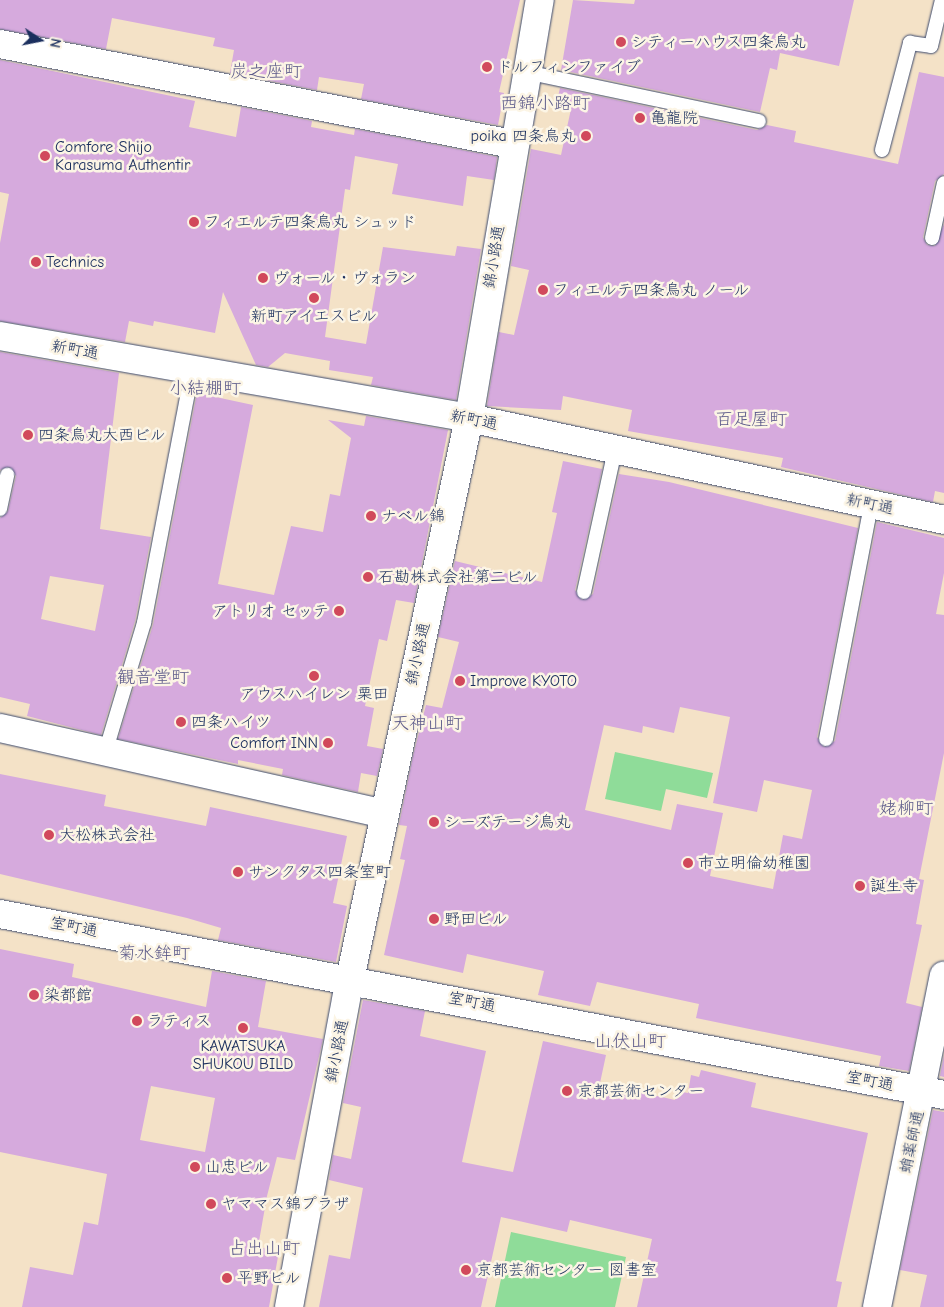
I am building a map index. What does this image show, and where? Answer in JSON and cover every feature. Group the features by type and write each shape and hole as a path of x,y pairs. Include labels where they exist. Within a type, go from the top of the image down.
{"street":[{"name":"錦小路通","path":"289,1307 350,979 468,418 512,144 540,0"},
{"path":"0,44 512,144"},
{"name":"新町通","path":"0,336 468,418 944,520"},
{"path":"0,728 384,814"},
{"name":"室町通","path":"0,914 350,979 933,1093"},
{"name":"蛸薬師通","path":"877,1307 933,1093 944,976"}],"lane":[{"path":"882,150 910,43 930,46 942,0"},
{"path":"526,72 759,121"},
{"path":"932,238 944,183"},
{"path":"105,753 144,623 192,371"},
{"path":"584,592 615,450"},
{"path":"0,509 7,475"},
{"path":"826,739 871,505"}],"green space":[{"path":"615,752 713,773 707,798 666,789 661,811 605,799"},
{"path":"511,1232 626,1257 615,1307 495,1307"}],"building":[{"path":"0,0 520,0 499,92 504,93 498,125 361,99 364,84 319,77 317,90 230,73 234,50 213,46 215,38 112,18 106,49 0,29"},
{"path":"573,0 634,4 635,0 854,0 839,66 780,53 777,70 770,68 760,112 561,70"},
{"path":"0,60 195,101 189,127 236,137 241,107 312,121 311,127 354,135 355,129 497,157 494,180 467,176 463,206 392,194 398,164 355,156 350,190 345,189 325,337 366,344 383,247 455,256 457,246 481,249 456,400 371,385 373,377 329,370 330,361 285,353 268,367 256,365 223,292 215,333 154,321 153,326 129,321 125,342 0,321 0,243 9,194 0,192"},
{"path":"919,72 944,77 944,174 935,181 923,237 927,245 935,246 944,224 944,493 935,491 933,502 781,467 783,458 628,431 632,410 563,396 561,410 487,406 499,332 514,335 529,270 511,266 531,149 561,155 571,109 556,105 560,88 757,130 767,125 796,131 794,142 898,164"},
{"path":"0,352 119,373 100,529 151,537 135,621 101,735 27,716 30,704 0,697 0,518 8,511 16,476 9,467 0,470","holes":["50,576 104,585 95,631 41,619"]},
{"path":"197,393 253,405 218,584 274,595 291,526 323,532 330,494 340,496 351,438 328,420 364,426 366,416 448,430 414,603 396,600 387,641 379,639 365,706 374,708 367,746 383,749 377,776 361,773 358,792 282,775 283,769 238,760 238,764 118,739 153,625"},
{"path":"563,461 602,469 575,590 582,600 593,594 619,474 669,482 858,528 817,737 824,747 835,741 877,522 944,538 944,573 936,614 944,615 944,753 919,879 924,880 916,924 922,925 906,1003 922,1007 909,1071 879,1066 881,1056 696,1018 699,1004 597,982 590,1006 538,995 544,971 467,954 463,973 384,955 405,860 400,859 407,826 399,825 413,756 426,705 442,708 459,642 438,637 455,561 542,582 557,513 552,512","holes":["680,707 730,717 713,803 757,812 764,780 812,790 802,839 783,835 773,889 710,876 723,813 677,804 671,830 585,810 604,725 642,733 643,726 674,733"]},
{"path":"0,774 106,795 104,806 206,826 210,807 347,836 333,903 347,906 336,962 218,940 221,928 187,918 0,874"},
{"path":"0,949 74,964 72,977 206,1007 212,971 266,981 258,1027 323,1039 295,1160 277,1157 267,1196 258,1247 279,1251 269,1307 22,1307 30,1267 73,1275 84,1222 98,1225 107,1174 0,1152","holes":["151,1086 215,1098 205,1152 140,1140"]},
{"path":"363,1000 425,1011 420,1036 486,1051 462,1162 513,1172 543,1041 606,1055 600,1083 675,1100 677,1091 688,1093 691,1075 699,1077 701,1070 756,1083 751,1107 868,1133 836,1281 842,1282 837,1307 637,1307 652,1239 570,1220 567,1232 501,1217 481,1307 319,1307 329,1255 350,1259 363,1188 329,1180 333,1155 351,1159 361,1107 343,1103"},
{"path":"944,1055 944,1077 940,1076"},
{"path":"933,1110 944,1112 944,1307 920,1307 927,1275 900,1270"}],"place":[{"name":"シティーハウス四条烏丸","path":"621,42"},
{"name":"ドルフィンファイブ","path":"487,67"},
{"name":"亀龍院","path":"640,118"},
{"name":"poika 四条烏丸","path":"586,136"},
{"name":"Comfore Shijo Karasuma Authentir","path":"45,156"},
{"name":"フィエルテ四条烏丸 シュッド","path":"194,222"},
{"name":"Technics","path":"36,262"},
{"name":"ヴォール・ヴォラン","path":"263,278"},
{"name":"フィエルテ四条烏丸 ノール","path":"543,290"},
{"name":"新町アイエスビル","path":"314,298"},
{"name":"四条烏丸大西ビル","path":"28,435"},
{"name":"ナベル錦","path":"371,516"},
{"name":"石勘株式会社第二ビル","path":"368,577"},
{"name":"アトリオ セッテ","path":"339,611"},
{"name":"アウスハイレン 栗田","path":"314,676"},
{"name":"Improve KYOTO","path":"460,681"},
{"name":"四条ハイツ","path":"181,722"},
{"name":"Comfort INN","path":"328,743"},
{"name":"シーズテージ烏丸","path":"434,822"},
{"name":"大松株式会社","path":"49,835"},
{"name":"市立明倫幼稚園","path":"688,863"},
{"name":"サンクタス四条室町","path":"238,872"},
{"name":"誕生寺","path":"860,886"},
{"name":"野田ビル","path":"434,919"},
{"name":"染都館","path":"34,995"},
{"name":"ラティス","path":"137,1021"},
{"name":"KAWATSUKA SHUKOU BILD","path":"243,1028"},
{"name":"京都芸術センター","path":"567,1091"},
{"name":"山忠ビル","path":"195,1167"},
{"name":"ヤママス錦プラザ","path":"211,1204"},
{"name":"京都芸術センター 図書室","path":"466,1270"},
{"name":"平野ビル","path":"227,1278"}],"district":[{"name":"炭之座町","path":"266,72"},
{"name":"西錦小路町","path":"545,104"},
{"name":"小結棚町","path":"205,389"},
{"name":"百足屋町","path":"751,420"},
{"name":"観音堂町","path":"153,678"},
{"name":"天神山町","path":"427,724"},
{"name":"姥柳町","path":"906,809"},
{"name":"菊水鉾町","path":"154,954"},
{"name":"山伏山町","path":"630,1042"},
{"name":"占出山町","path":"264,1249"}]}
